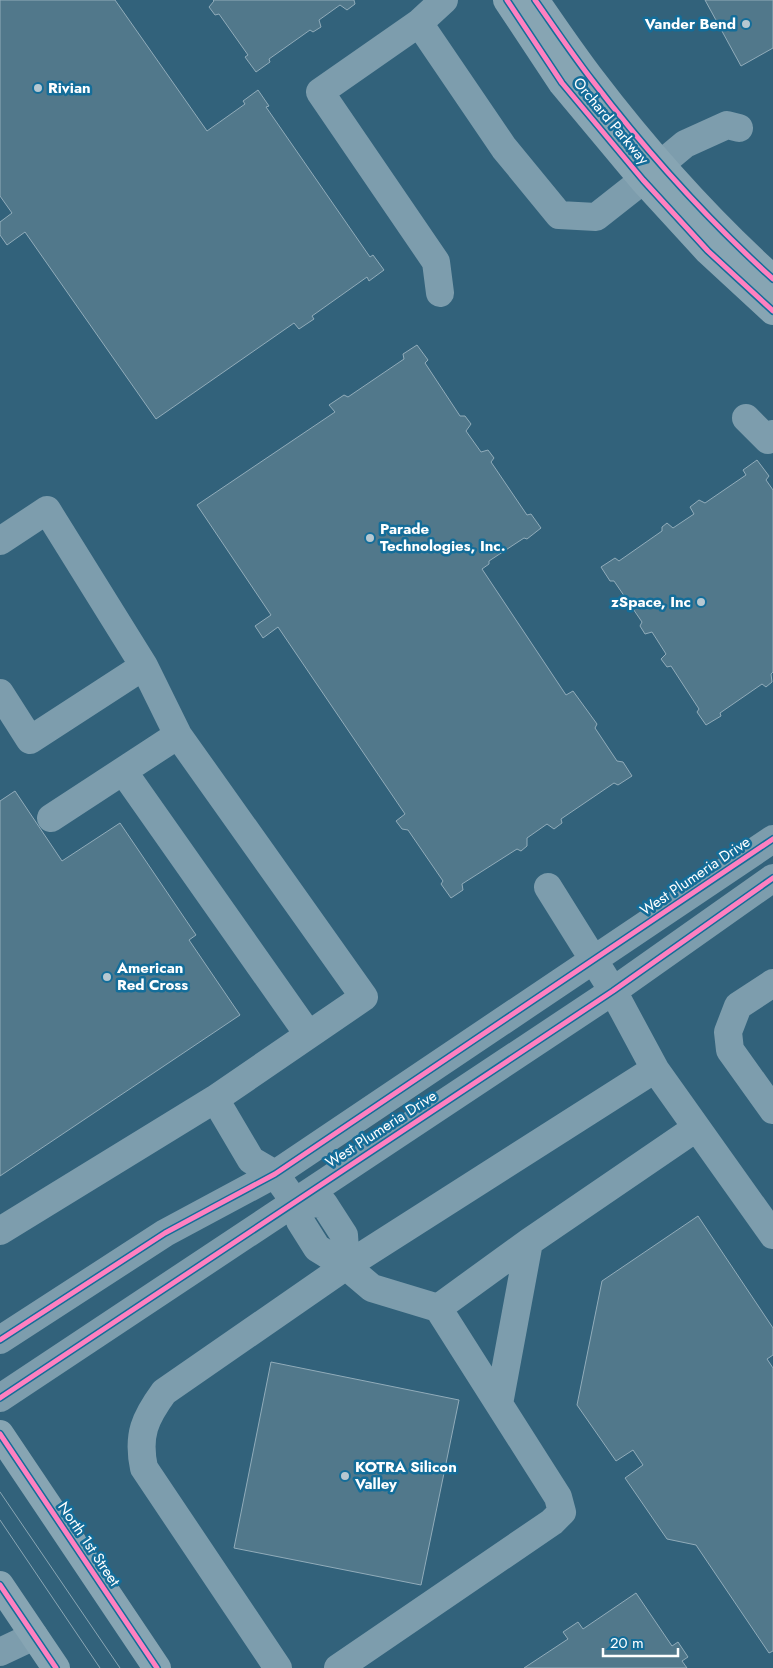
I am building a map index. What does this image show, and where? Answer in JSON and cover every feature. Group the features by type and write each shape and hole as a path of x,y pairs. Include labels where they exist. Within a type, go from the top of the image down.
{"main road":[{"name":"Orchard Parkway","path":"507,0 562,82 652,172 773,279"},
{"name":"Orchard Parkway","path":"535,0 708,251 773,311"},
{"name":"North 1st Street","path":"0,1434 157,1668"},
{"path":"0,1585 56,1668"}],"street":[{"path":"440,293 436,262 320,92 419,23 444,0"},
{"path":"419,23 504,148 559,215 596,218 685,144 727,125 739,128"},
{"path":"746,418 768,440 773,434"},
{"path":"0,541 47,510 144,666 178,735 364,997 215,1099 0,1231"},
{"path":"0,693 30,740 144,666"},
{"path":"51,818 178,735"},
{"path":"123,771 308,1034"},
{"name":"West Plumeria Drive","path":"0,1340 164,1233 275,1174 773,840"},
{"name":"West Plumeria Drive","path":"0,1398 613,991 773,878"},
{"path":"548,887 613,991 655,1069 773,1235"},
{"path":"773,983 738,1006 728,1032 730,1050 773,1110"},
{"path":"278,1668 144,1468 140,1451 142,1434 149,1413 164,1392 346,1266 655,1069"},
{"path":"215,1099 251,1160 275,1174 294,1202 300,1221 317,1248 346,1266 372,1288 438,1308 558,1497 562,1512 552,1522 338,1668"},
{"path":"438,1308 528,1242 696,1128"},
{"path":"499,1404 528,1242"},
{"path":"0,1652 34,1636"}],"building":[{"path":"0,0 115,0 207,131 245,104 243,101 258,90 269,106 266,107 370,257 373,255 384,270 369,281 367,277 312,316 314,319 299,329 294,323 156,419 25,232 7,245 0,235 0,222 12,213 0,196"},
{"path":"213,0 354,0 355,4 347,10 340,5 319,20 321,27 313,32 310,30 269,59 270,62 256,72 245,57 248,55 219,14 215,15 209,7"},
{"name":"Vander Bend","path":"705,0 773,0 773,48 741,66"},
{"path":"417,345 428,360 425,363 460,416 465,416 471,424 466,431 481,452 488,450 494,458 491,462 527,515 531,514 541,528 527,539 524,538 489,561 489,564 482,569 566,695 573,691 597,724 595,728 617,761 623,762 632,776 618,785 614,783 561,819 562,823 554,829 547,824 527,838 527,846 521,851 517,849 462,884 463,890 451,898 441,884 443,881 408,830 402,829 396,821 405,814 278,627 263,638 255,626 271,615 197,505 335,412 329,405 344,395 348,397 404,359 403,354"},
{"name":"zSpace, Inc","path":"757,460 769,476 766,480 773,490 772,682 766,687 762,684 720,713 721,716 706,725 697,712 699,709 671,666 667,667 661,659 666,654 652,632 645,634 640,626 642,622 614,581 610,581 601,567 615,558 619,561 662,531 662,527 667,523 673,528 694,514 690,507 699,500 705,503 746,475 743,470"},
{"name":"American Red Cross","path":"15,791 62,861 120,823 196,935 189,940 240,1015 0,1176 0,801"},
{"path":"698,1216 773,1328 773,1355 767,1359 773,1368 773,1651 769,1653 696,1545 667,1539 625,1478 643,1465 633,1450 616,1461 577,1405 602,1281"},
{"path":"271,1362 459,1400 421,1585 234,1548"},
{"path":"636,1593 672,1646 678,1642 688,1657 682,1661 687,1668 524,1668 568,1639 563,1632 578,1622 583,1629"}],"tram line":[{"path":"0,1492 120,1668"},
{"path":"0,1520 100,1668"}],"cycle path":[{"path":"507,0 562,83 643,180 708,251 773,311"},
{"path":"535,0 592,80 634,133 724,233 773,279"},
{"path":"0,1340 165,1233 275,1174 773,839"},
{"path":"0,1398 613,991 773,878"},
{"path":"0,1434 157,1668"},
{"path":"0,1585 56,1668"}],"place":[{"name":"Vander Bend","path":"746,24"},
{"name":"Rivian","path":"38,88"},
{"name":"Parade Technologies, Inc.","path":"370,538"},
{"name":"zSpace, Inc","path":"701,602"},
{"name":"American Red Cross","path":"107,977"},
{"name":"KOTRA Silicon Valley","path":"345,1476"}]}
